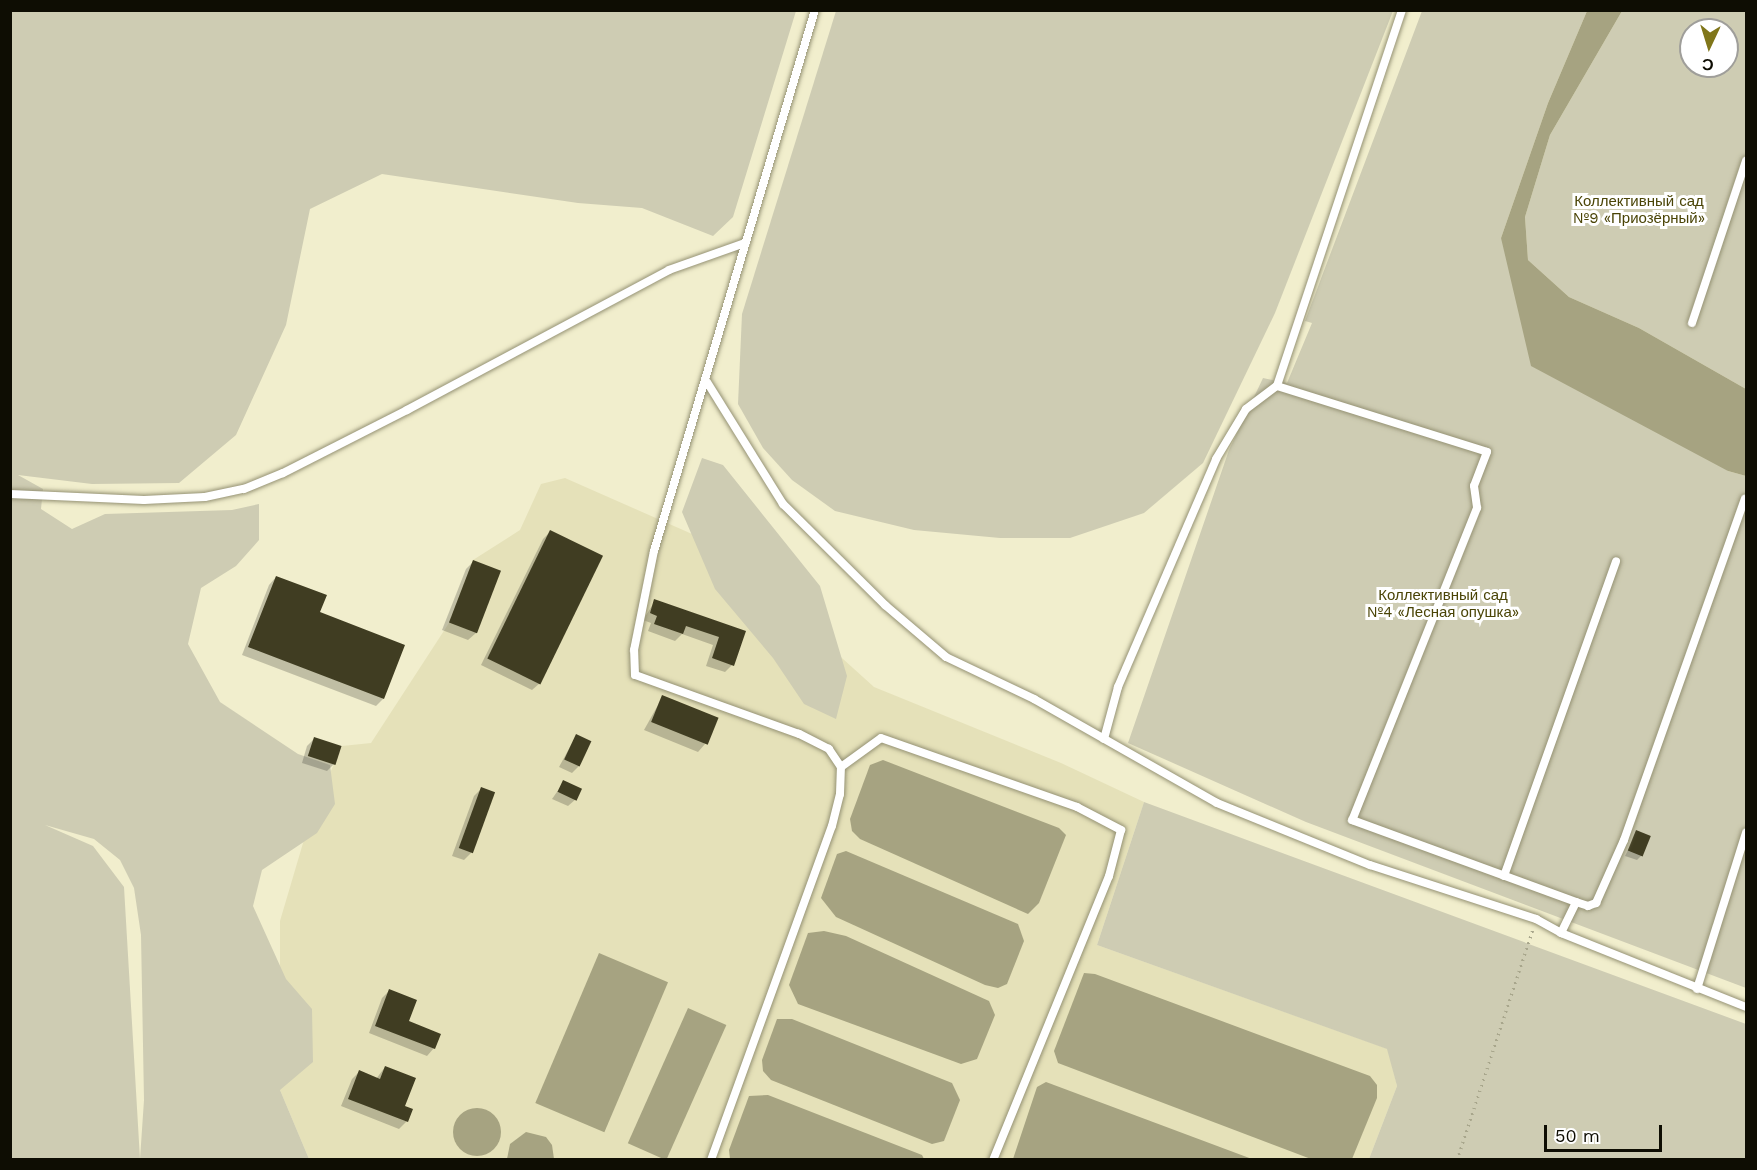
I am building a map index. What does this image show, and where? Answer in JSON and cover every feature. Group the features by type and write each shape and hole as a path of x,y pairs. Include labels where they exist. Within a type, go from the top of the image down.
{"lane":[{"path":"711,1160 832,826 840,794 841,766 829,749 799,734 635,675 634,650 654,551 707,382 745,243 815,10"},
{"path":"1104,739 1118,687 1216,459 1246,409 1277,386 1402,10"},
{"path":"1692,323 1746,161"},
{"path":"10,494 144,500 205,497 244,489 396,415 669,270 745,243"},
{"path":"707,382 783,504 885,605 946,657 1034,699 1217,803 1370,865 1536,919 1561,933 1697,989 1746,1006"},
{"path":"1277,386 1487,452 1474,486 1478,508 1352,820 1588,906 1596,903 1623,840 1745,499"},
{"path":"1504,876 1616,561"},
{"path":"841,766 881,738 1077,807 1121,830 1109,876 993,1160"},
{"path":"1697,989 1746,833"},
{"path":"1561,933 1576,902"}],"path":[{"path":"1457,1160 1536,919"}],"shaded area":[{"path":"1587,11 1622,11 1550,135 1525,217 1528,260 1569,297 1639,328 1746,389 1746,476 1728,471 1531,366 1501,238 1548,103"},
{"path":"565,478 717,545 874,687 1061,763 1144,802 1097,945 1388,1049 1397,1086 1369,1159 309,1159 280,1090 280,921 311,816 342,746 371,743 449,623 473,560 520,530 541,484"},
{"path":"883,760 1059,828 1066,835 1039,903 1028,914 860,839 852,831 850,819 870,765"},
{"path":"846,851 1018,924 1024,941 1007,984 998,988 985,985 836,917 821,898 837,854"},
{"path":"824,931 846,936 989,1001 995,1015 977,1059 961,1064 798,1004 789,985 808,933"},
{"path":"599,953 668,982 604,1132 535,1103"},
{"path":"1084,973 1095,974 1370,1076 1377,1085 1377,1098 1352,1159 1311,1159 1058,1063 1054,1051"},
{"path":"688,1008 726,1025 666,1160 628,1143"},
{"path":"777,1019 792,1019 952,1083 960,1100 944,1141 932,1144 771,1080 763,1071 762,1060"},
{"path":"1046,1082 1252,1159 1013,1159 1037,1087"},
{"path":"768,1095 922,1155 924,1159 730,1159 729,1150 749,1096"},
{"path":"477,1108 494,1115 501,1132 494,1149 477,1156 460,1149 453,1132 460,1115"},
{"path":"526,1132 546,1137 552,1145 554,1159 507,1159 510,1144"}],"green space":[{"path":"10,11 796,11 733,217 713,236 642,208 578,203 382,174 310,209 286,325 236,435 179,483 92,484 18,475 43,489 41,509 72,529 105,514 232,510 259,504 259,540 236,566 201,588 188,644 220,702 298,754 330,765 335,804 317,833 262,870 253,906 286,979 312,1009 313,1062 280,1090 309,1159 140,1159 11,1159","holes":["45,825 94,839 120,860 134,888 141,935 144,1100 140,1159 124,887 93,846"]},
{"path":"836,11 1393,11 1275,313 1203,463 1144,513 1070,538 1000,538 914,530 835,511 792,480 763,448 738,404 742,314"},
{"name":"Коллективный сад №4 «Лесная опушка»","path":"1422,11 1587,11 1548,103 1501,238 1728,471 1746,476 1746,988 1306,822 1128,743 1229,450 1263,378 1287,383 1312,323 1305,321"},
{"name":"Коллективный сад №9 «Приозёрный»","path":"1622,11 1746,11 1746,389 1639,328 1569,297 1528,260 1525,217 1550,135"},
{"path":"702,458 723,465 820,586 847,676 836,719 804,704 773,658 715,589 682,512"},
{"path":"1144,802 1746,1024 1746,1159 1369,1159 1397,1086 1387,1049 1097,945"}],"building":[{"path":"550,530 603,556 540,684 487,659"},
{"path":"473,560 501,571 477,633 449,623"},
{"path":"276,576 327,595 320,612 405,645 384,699 248,647"},
{"path":"654,599 746,631 734,666 712,658 719,637 686,626 683,634 654,624 657,616 650,613"},
{"path":"662,695 719,718 708,745 651,722"},
{"path":"576,734 591,741 580,767 564,759"},
{"path":"314,737 342,746 335,765 308,756"},
{"path":"563,780 582,789 577,801 558,792"},
{"path":"481,787 495,792 473,853 459,848"},
{"path":"1636,830 1651,836 1643,856 1628,850"},
{"path":"389,989 417,1000 409,1021 441,1034 435,1049 375,1026"},
{"path":"385,1066 416,1078 405,1106 413,1109 408,1122 348,1099 359,1070 380,1079"}]}
